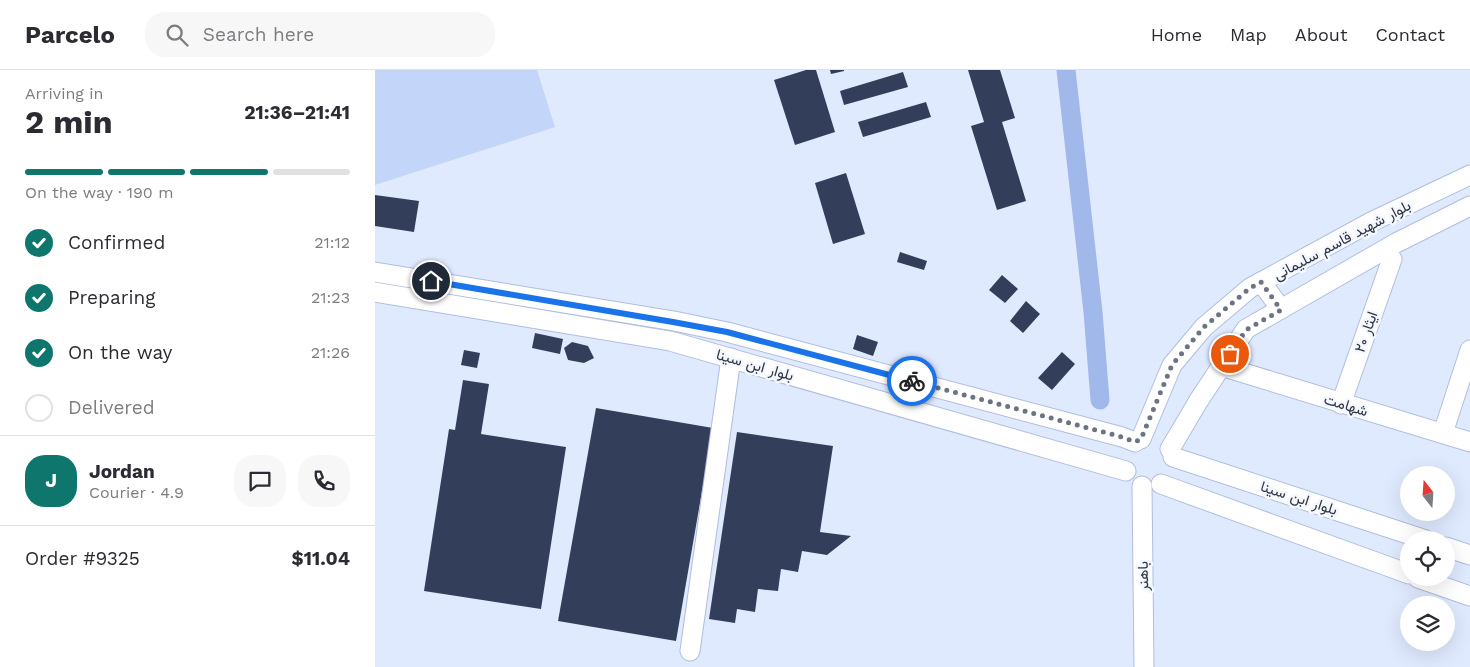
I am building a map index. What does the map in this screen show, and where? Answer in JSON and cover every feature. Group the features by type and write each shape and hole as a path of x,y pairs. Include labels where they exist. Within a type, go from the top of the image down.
{"street":[{"name":"بلوار شهید قاسم سلیمانی","path":"1138,441 1172,365 1204,327 1250,288 1371,222 1470,175"},
{"name":"بلوار شهید قاسم سلیمانی","path":"1172,453 1199,400 1246,330 1396,243 1470,206"},
{"name":"ایثار ۲۰","path":"1341,404 1392,259"},
{"name":"بلوار ابن سینا","path":"375,272 727,332 1138,441"},
{"path":"1261,282 1281,310"},
{"name":"بلوار ابن سینا","path":"375,292 670,341 1126,471"},
{"path":"1443,433 1470,350"},
{"path":"689,651 731,358"},
{"name":"شهامت","path":"1221,366 1470,442"},
{"path":"1152,485 1172,472 1172,453 1165,443 1158,439 1150,438 1138,441 1129,448 1126,455 1126,471 1135,483 1152,485 1400,571"},
{"name":"بلوار ابن سینا","path":"1172,453 1400,531"},
{"name":"باهنر","path":"1144,667 1152,485"},
{"path":"1455,550 1470,555"},
{"path":"1441,586 1470,596"}],"shaded area":[{"path":"375,70 537,70 555,127 375,185"}],"building":[{"path":"806,70 816,70 835,132 795,145 774,80"},
{"path":"830,70 844,70 844,71 831,74"},
{"path":"968,70 1000,70 1015,118 1002,122 1026,201 997,210 971,126 984,122"},
{"path":"903,72 908,87 844,105 840,91"},
{"path":"926,102 931,117 863,137 858,122"},
{"path":"846,173 865,234 833,244 815,183"},
{"path":"375,195 419,201 414,232 375,226"},
{"path":"900,252 927,261 924,270 897,262"},
{"path":"1002,275 1018,289 1005,303 989,290"},
{"path":"1026,301 1040,314 1023,333 1010,321"},
{"path":"535,333 563,339 560,354 532,348"},
{"path":"857,335 878,342 873,356 853,349"},
{"path":"572,342 588,346 594,358 584,363 568,360 564,348"},
{"path":"464,350 480,353 477,368 461,365"},
{"path":"1062,352 1075,364 1052,390 1038,378"},
{"path":"463,380 489,384 481,434 566,447 541,609 424,591 449,429 455,430"},
{"path":"596,408 713,428 676,641 558,621"},
{"path":"737,432 833,446 820,532 851,536 827,555 802,551 798,572 781,569 778,591 758,589 755,612 737,609 735,623 709,619"}],"waterway":[{"path":"1066,70 1093,312 1100,400"}],"way so far":[{"path":"912,381 1135,442 1141,439 1172,365 1204,327 1250,288 1261,282 1281,310 1246,330 1230,354"}],"route":[{"path":"431,281 727,332 912,381"}]}
